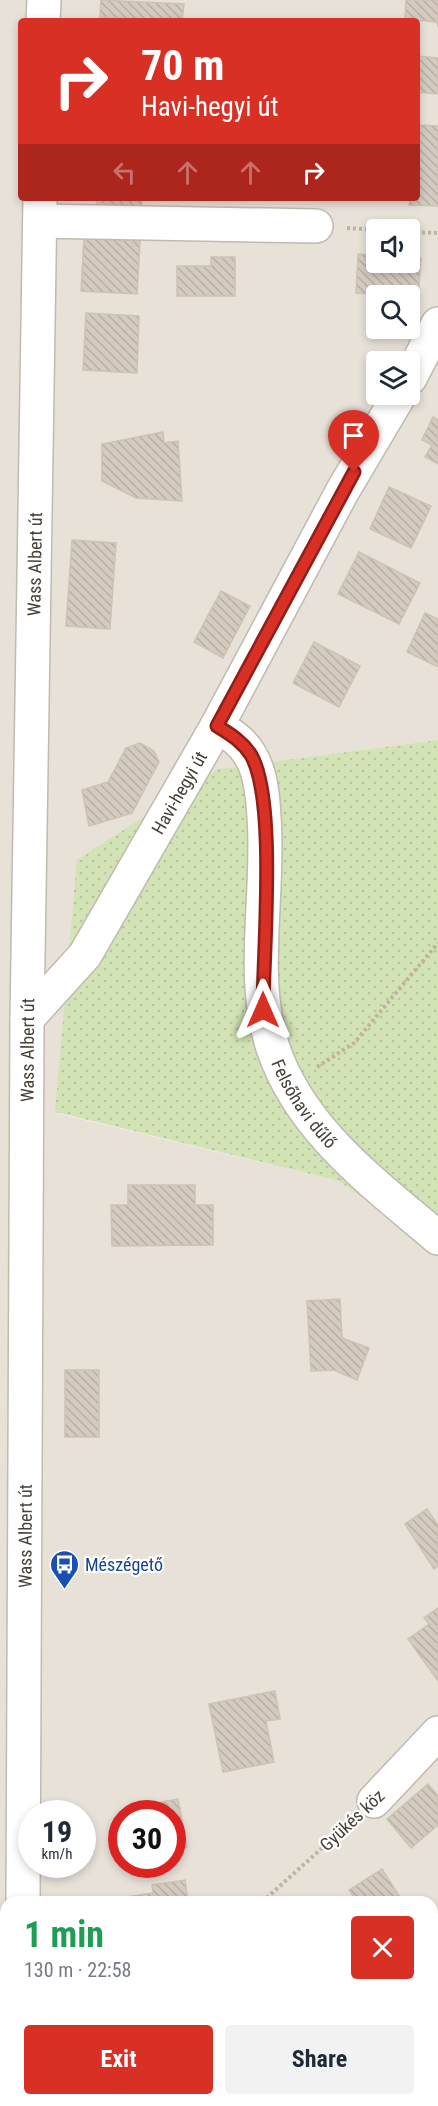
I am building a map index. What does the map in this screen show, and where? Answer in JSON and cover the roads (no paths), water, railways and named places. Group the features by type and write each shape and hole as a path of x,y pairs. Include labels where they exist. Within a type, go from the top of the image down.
{"street":[{"path":"44,0 44,18"},
{"path":"40,209 316,226"},
{"name":"Wass Albert út","path":"23,1896 27,1019 40,209"},
{"path":"420,359 438,324"},
{"name":"Havi-hegyi út","path":"27,1019 85,955 217,726 342,492 393,405"},
{"name":"Felsőhavi dűlő","path":"217,726 238,738 252,756 263,796 266,833 263,1010 273,1048 289,1086 306,1114 337,1149 438,1238"},
{"name":"Gyükés köz","path":"374,1801 438,1733"}],"place":[{"name":"Mészégető","path":"64,1590"}]}
